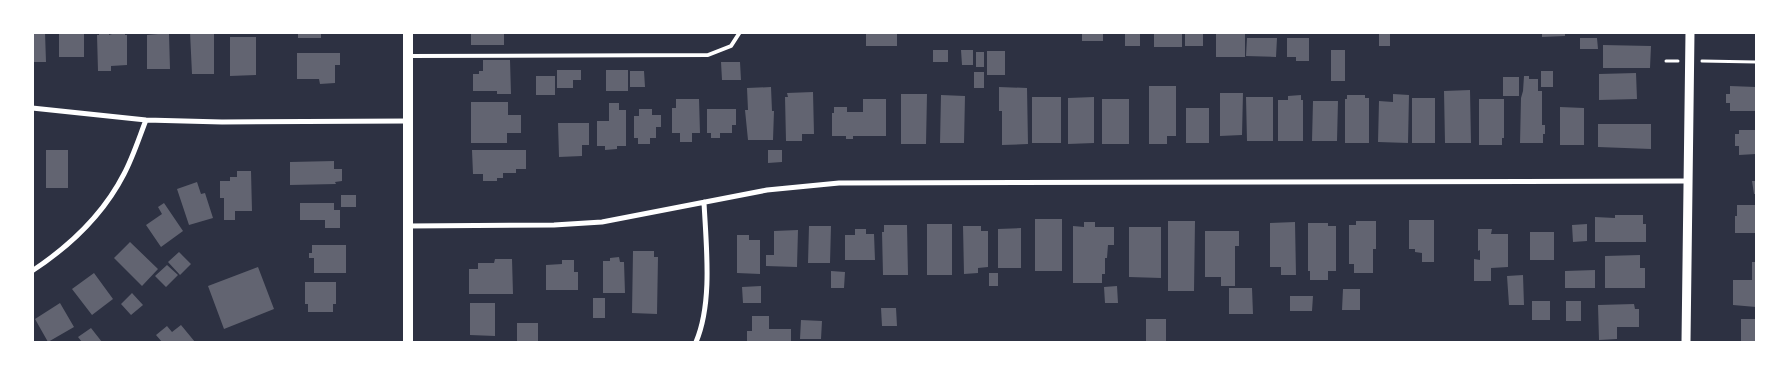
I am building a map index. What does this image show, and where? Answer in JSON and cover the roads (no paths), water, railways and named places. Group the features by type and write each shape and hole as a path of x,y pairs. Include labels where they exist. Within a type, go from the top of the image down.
{"main road":[{"path":"408,32 408,342"}],"street":[{"path":"1686,342 1690,32"},
{"path":"32,108 146,120 222,122 408,121"},
{"path":"32,272 53,258 75,239 112,196 125,173 146,120"},
{"path":"408,226 577,224 620,219 767,190 839,183 1688,181"},
{"path":"696,342 704,319 706,294 704,202"}],"lane":[{"path":"408,56 708,55 731,46 740,32"}]}
